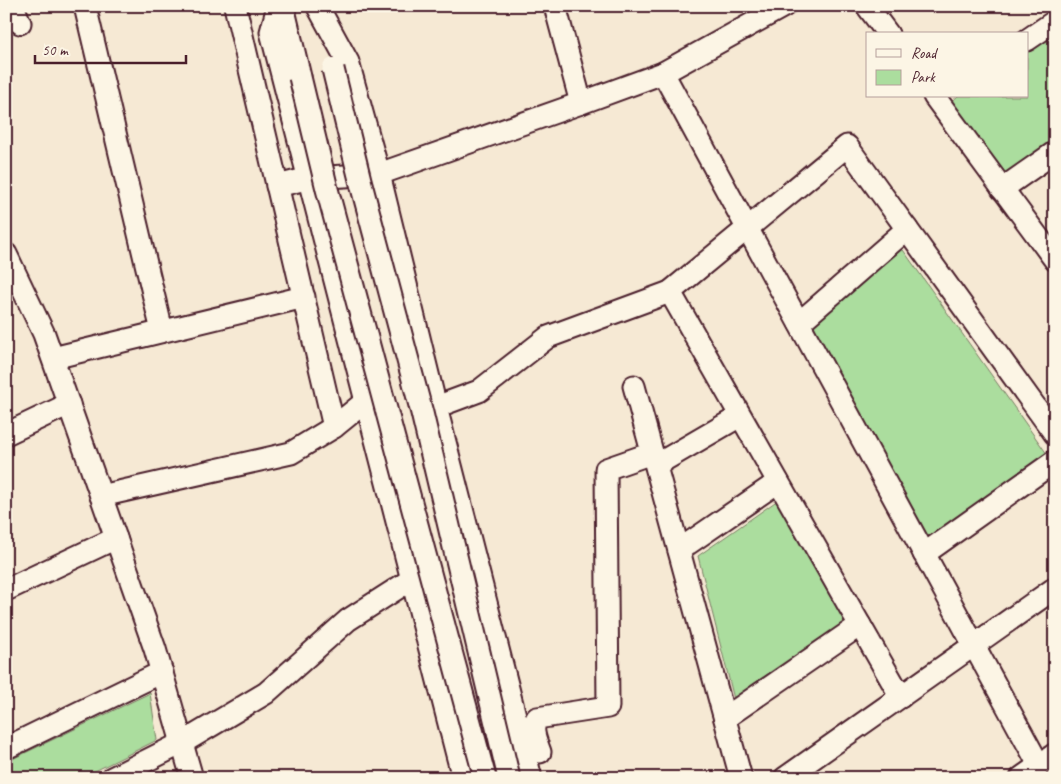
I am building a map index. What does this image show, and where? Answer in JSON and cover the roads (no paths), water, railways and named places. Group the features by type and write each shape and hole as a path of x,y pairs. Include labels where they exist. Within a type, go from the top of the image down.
{"street":[{"path":"85,6 162,331"},
{"path":"235,6 334,427"},
{"path":"278,6 271,32 463,778"},
{"path":"283,6 327,189 485,778"},
{"path":"555,6 581,103"},
{"path":"277,186 310,178 379,174 581,103 663,73 784,6"},
{"path":"868,6 887,32"},
{"path":"318,7 360,180 422,413 509,778"},
{"path":"318,7 348,62 379,174 436,407 531,778"},
{"path":"1028,39 1055,21"},
{"path":"663,73 974,645 1047,759 1021,778"},
{"path":"938,98 1055,260"},
{"path":"436,407 479,391 548,337 670,292 847,146 1055,434"},
{"path":"1002,189 1055,152"},
{"path":"799,323 907,229"},
{"path":"6,254 44,334 53,358 162,672 192,778"},
{"path":"670,292 901,696"},
{"path":"53,358 304,297"},
{"path":"634,386 741,778"},
{"path":"101,496 291,453 334,427 366,401"},
{"path":"6,434 69,404"},
{"path":"546,778 534,732 533,724 537,718 608,706 606,469 654,459 740,416"},
{"path":"924,554 1055,461"},
{"path":"679,550 778,482"},
{"path":"6,590 116,538"},
{"path":"112,778 182,743 266,693 348,620 412,579"},
{"path":"785,778 1055,588"},
{"path":"725,718 860,625"},
{"path":"6,748 162,672"},
{"path":"470,778 525,752"}]}
